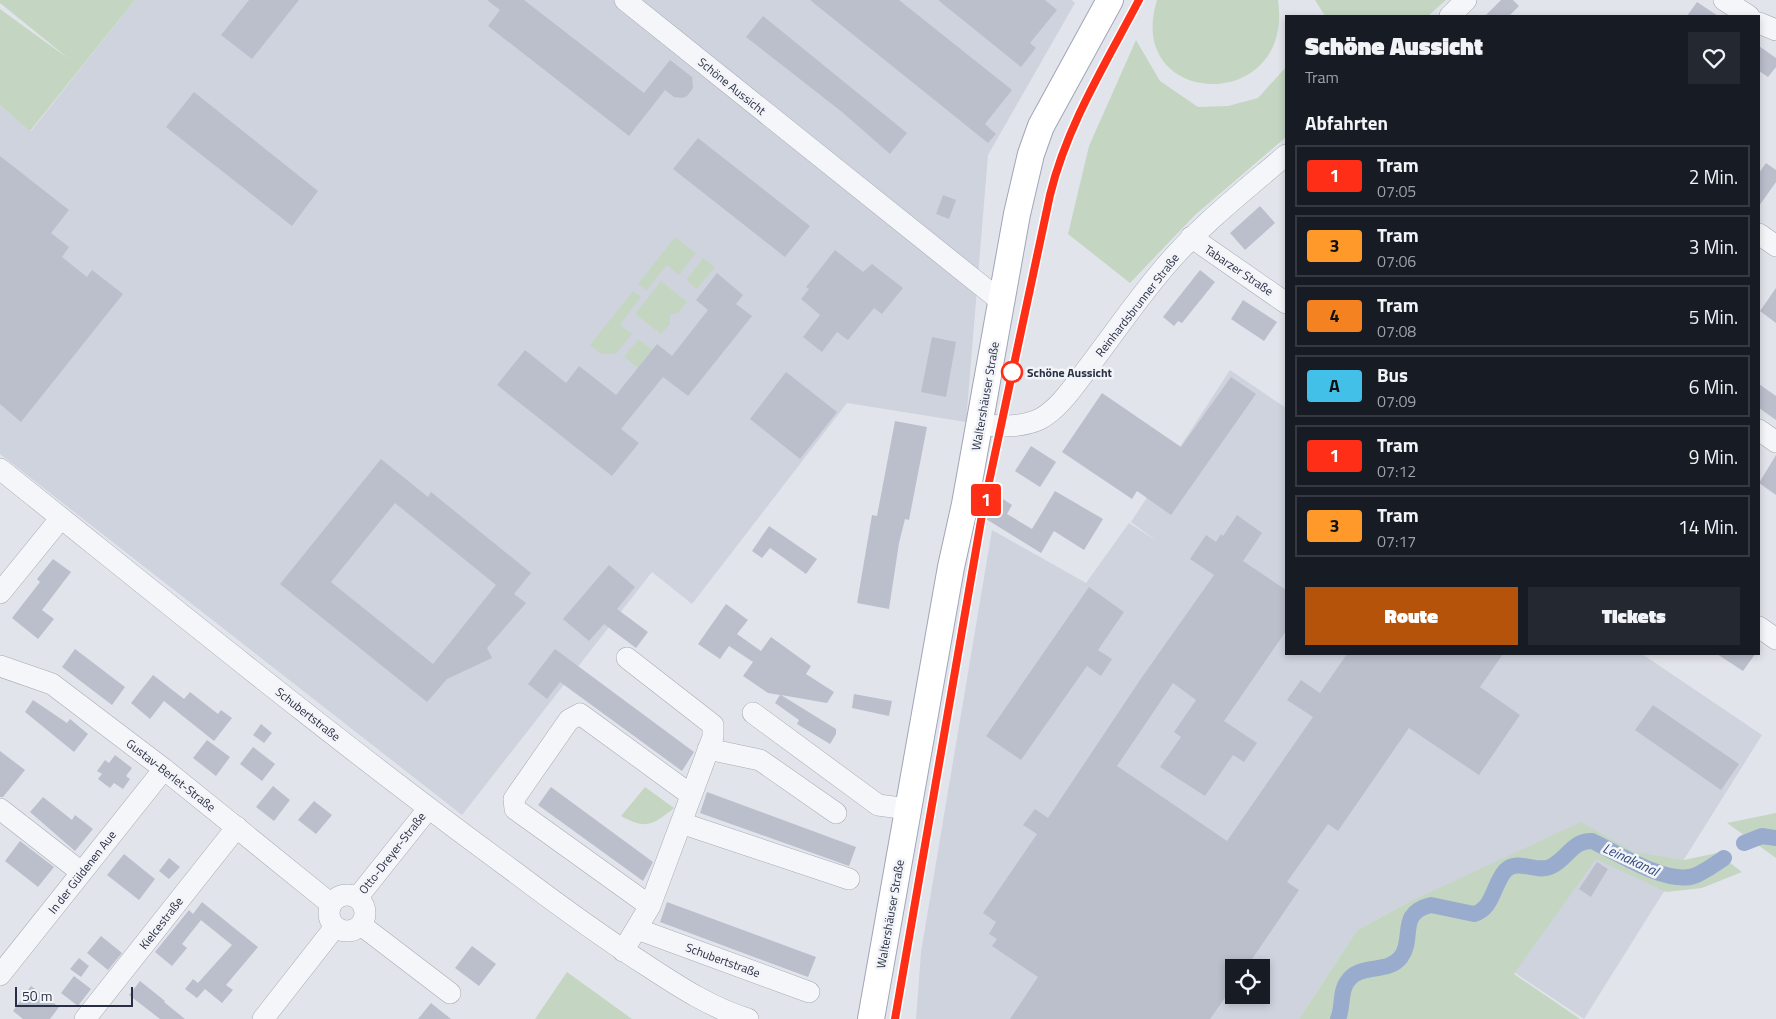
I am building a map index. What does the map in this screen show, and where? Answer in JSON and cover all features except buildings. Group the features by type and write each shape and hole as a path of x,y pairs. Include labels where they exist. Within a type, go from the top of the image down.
{"main road":[{"name":"Waltershäuser Straße","path":"871,1019 949,576 966,504 1020,199 1041,126 1110,0"}],"street":[{"name":"Schöne Aussicht","path":"625,0 1002,302"},
{"path":"1451,15 1466,0"},
{"path":"1724,0 1746,15"},
{"path":"1760,23 1776,30"},
{"name":"Reinhardsbrunner Straße","path":"980,424 1000,427 1018,426 1040,419 1052,410 1070,391 1163,269 1191,237 1285,156"},
{"name":"Tabarzer Straße","path":"1191,237 1285,302"},
{"path":"1760,431 1776,442"},
{"name":"Schubertstraße","path":"0,469 428,809 623,951 725,1016 748,1019"},
{"path":"0,593 61,518"},
{"path":"1760,628 1776,639"},
{"path":"623,951 650,906 713,737 713,725 627,658"},
{"name":"Gustav-Berlet-Straße","path":"0,666 52,684 164,769 331,904"},
{"path":"753,713 878,805 908,809"},
{"path":"650,906 515,809 514,799 569,720 580,714 691,795"},
{"path":"708,749 760,760 836,813"},
{"name":"In der Güldenen Aue","path":"3,965 164,769"},
{"path":"0,809 81,872"},
{"name":"Otto-Dreyer-Straße","path":"357,898 428,809"},
{"path":"681,823 849,879"},
{"name":"Kielcestraße","path":"85,1019 237,827"},
{"path":"346,895 357,898 361,902 365,913 361,925 345,932 335,927 328,915 331,904 346,895"},
{"path":"361,925 450,993"},
{"path":"263,1019 335,927"},
{"name":"Schubertstraße","path":"637,930 809,992"}],"shaded area":[{"path":"135,0 1072,0 1075,3 988,155 966,422 847,403 692,604 652,572 462,815 0,454 0,105 31,131"},
{"path":"1230,370 1285,407 1285,655 1643,655 1762,735 1584,1019 1409,902 1357,930 1299,1019 916,1019 921,952 992,530 1086,583 1129,523 1157,541 1131,522"}],"green space":[{"path":"0,0 135,0 30,131 0,105 0,9 69,59 0,3"},
{"path":"1157,0 1278,0 1276,37 1261,64 1238,79 1211,84 1185,78 1164,62 1153,36"},
{"path":"1315,0 1446,0 1429,15 1324,15"},
{"path":"1136,40 1160,81 1198,107 1228,106 1258,98 1285,68 1285,138 1195,215 1130,283 1068,234 1089,146"},
{"path":"675,237 696,253 679,275 667,265 646,291 638,284"},
{"path":"703,258 715,267 697,289 686,280"},
{"path":"661,281 687,302 678,313 670,315 670,324 661,334 635,314"},
{"path":"633,291 641,297 620,325 632,334 616,354 601,354 590,345"},
{"path":"638,339 653,350 638,368 624,357"},
{"path":"645,787 674,808 655,822 649,824 637,823 621,816"},
{"path":"1776,813 1776,858 1727,823"},
{"path":"1581,822 1634,852 1684,860 1717,853 1742,872 1702,888 1666,892 1596,859 1514,974 1580,1019 1299,1019 1357,930 1409,902"},
{"path":"567,972 632,1019 535,1019"}],"waterway":[{"name":"Leinakanal","path":"1744,843 1762,836 1776,838"},
{"name":"Leinakanal","path":"1338,1019 1343,990 1352,976 1366,970 1388,966 1401,957 1407,942 1410,920 1414,914 1431,905 1474,914 1489,902 1501,877 1510,867 1550,867 1561,860 1574,847 1592,841 1654,871 1679,877 1690,877 1699,874 1724,858"}],"tram line":[{"path":"894,1019 982,515 1053,185 1080,114 1139,0"},
{"name":"1","path":"895,1019 982,515 1050,195 1060,159 1074,127 1139,0"}],"place":[{"name":"Schöne Aussicht","path":"1012,372"}]}
